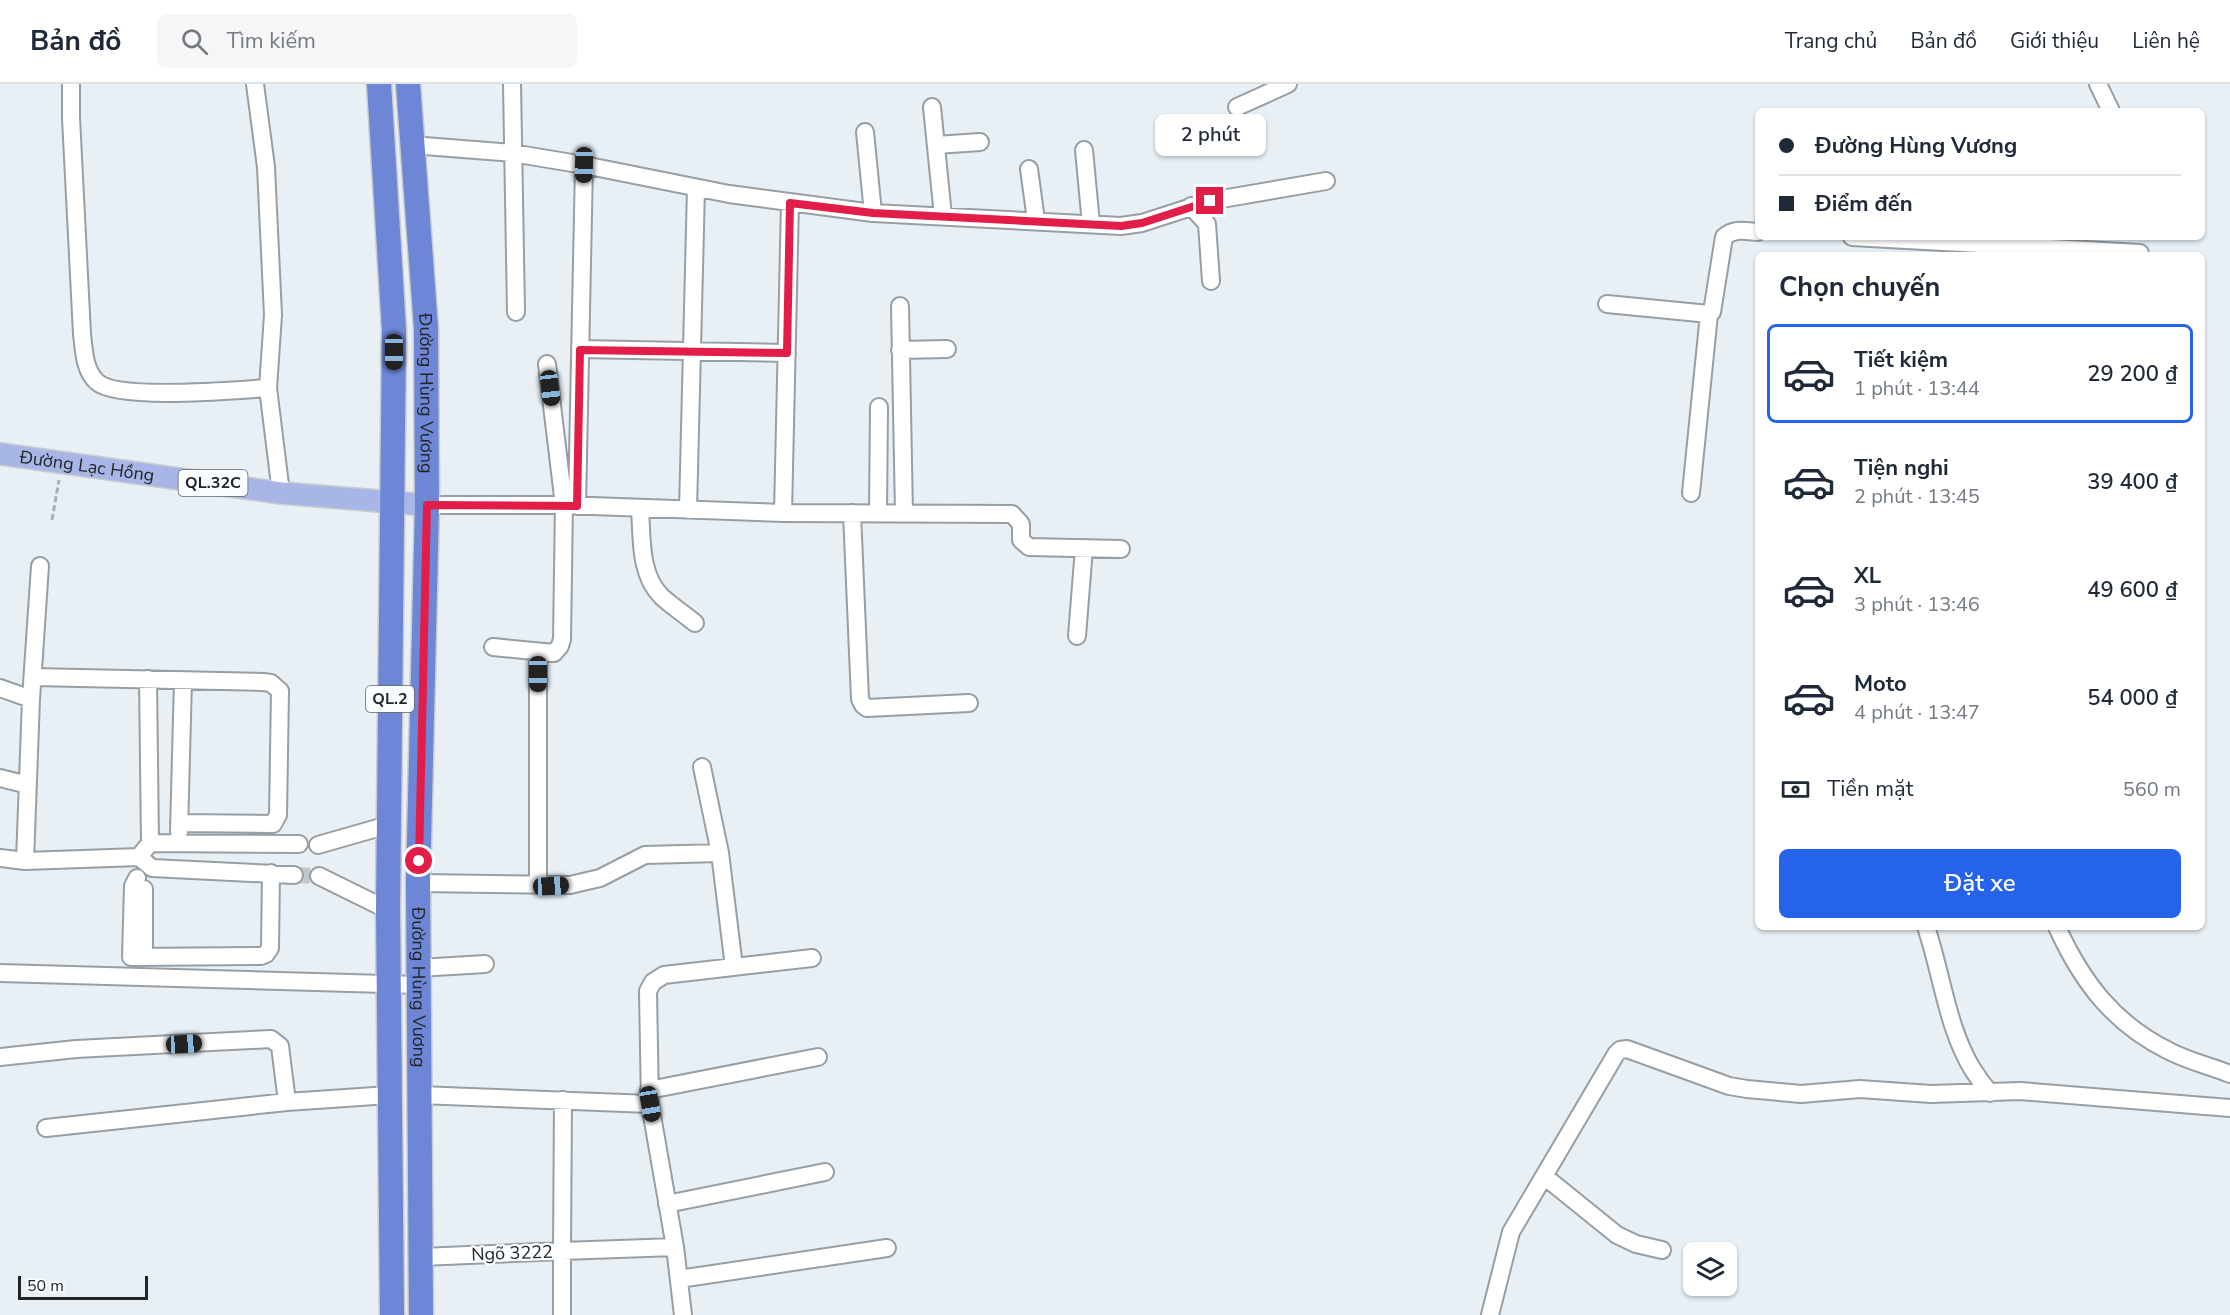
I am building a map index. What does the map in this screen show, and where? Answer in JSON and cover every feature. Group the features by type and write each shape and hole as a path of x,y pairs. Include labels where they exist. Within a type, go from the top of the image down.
{"highway":[{"name":"Đường Hùng Vương","path":"379,84 394,330 387,910 392,1315"},
{"name":"Đường Hùng Vương","path":"408,84 426,328 427,505 418,883 421,1315"}],"main road":[{"name":"Đường Lạc Hồng","path":"0,454 281,492 427,505"}],"street":[{"path":"71,84 82,334 86,363 90,373 100,384 110,388 156,393 268,388"},
{"path":"255,84 266,167 273,304 268,388 281,492"},
{"path":"512,84 516,312"},
{"path":"1238,107 1288,84"},
{"path":"2098,84 2110,108"},
{"path":"932,107 943,216"},
{"path":"865,132 873,213"},
{"path":"936,145 980,142"},
{"path":"412,145 512,153 696,188 873,213 1121,226 1142,223 1191,206 1326,181"},
{"path":"1084,150 1091,224"},
{"path":"493,646 538,653 554,653 562,639 580,350 584,165"},
{"path":"1029,169 1036,220"},
{"path":"688,510 696,188"},
{"path":"783,513 790,203"},
{"path":"1191,206 1203,219 1209,232 1211,281"},
{"path":"1690,494 1709,314 1712,312 1724,237 1736,230 1755,232"},
{"path":"1931,240 2140,248"},
{"path":"1606,304 1709,314"},
{"path":"900,306 904,513"},
{"path":"900,350 947,349"},
{"path":"580,350 787,353"},
{"path":"547,364 570,506"},
{"path":"878,513 879,407"},
{"path":"427,505 570,506 783,513 1012,514 1021,524 1021,540 1029,547 1121,549"},
{"path":"640,508 643,558 651,579 661,596 695,623"},
{"path":"852,513 860,699 863,705 867,708 969,703"},
{"path":"1077,636 1084,548"},
{"path":"25,861 31,699 40,566"},
{"path":"538,653 538,885"},
{"path":"33,677 262,682 271,683 280,691 278,815 273,824 179,823"},
{"path":"148,680 150,843"},
{"path":"179,843 183,680"},
{"path":"0,688 31,699"},
{"path":"702,767 720,853 734,967"},
{"path":"0,778 28,785"},
{"path":"318,845 388,825"},
{"path":"271,873 270,948 266,954 261,956 138,957 144,886 137,878 136,857 150,843 299,844"},
{"path":"200,870 201,844"},
{"path":"418,883 570,885 590,881 645,855 720,853"},
{"path":"0,858 25,861 136,857 152,868 294,875"},
{"path":"319,876 387,910"},
{"path":"1927,930 1947,1005 1960,1042 1973,1070 1990,1093"},
{"path":"2058,930 2072,960 2097,996 2120,1020 2146,1039 2171,1052 2230,1074"},
{"path":"683,1315 675,1247 650,1097 648,991 653,982 663,975 812,958"},
{"path":"0,973 389,984 485,964"},
{"path":"0,1057 76,1049 270,1039 280,1046 287,1102"},
{"path":"1490,1315 1511,1232 1620,1050 1627,1049 1729,1086 1747,1089 1801,1094 1860,1089 1931,1094 2020,1091 2230,1108"},
{"path":"419,1095 563,1100 650,1097 818,1057"},
{"path":"46,1128 287,1102 390,1095"},
{"name":"Ngõ 3222","path":"421,1257 562,1251 563,1100"},
{"path":"667,1204 825,1172"},
{"path":"1544,1176 1617,1235 1636,1244 1662,1250"},
{"path":"562,1315 562,1251 675,1247"},
{"path":"679,1279 887,1248"}],"path":[{"path":"52,520 62,464"}],"tunnel":[{"path":"294,875 319,876"}],"route":[{"path":"419,861 427,505 577,506 580,350 787,353 790,203 873,213 1121,226 1142,223 1210,201"}]}
